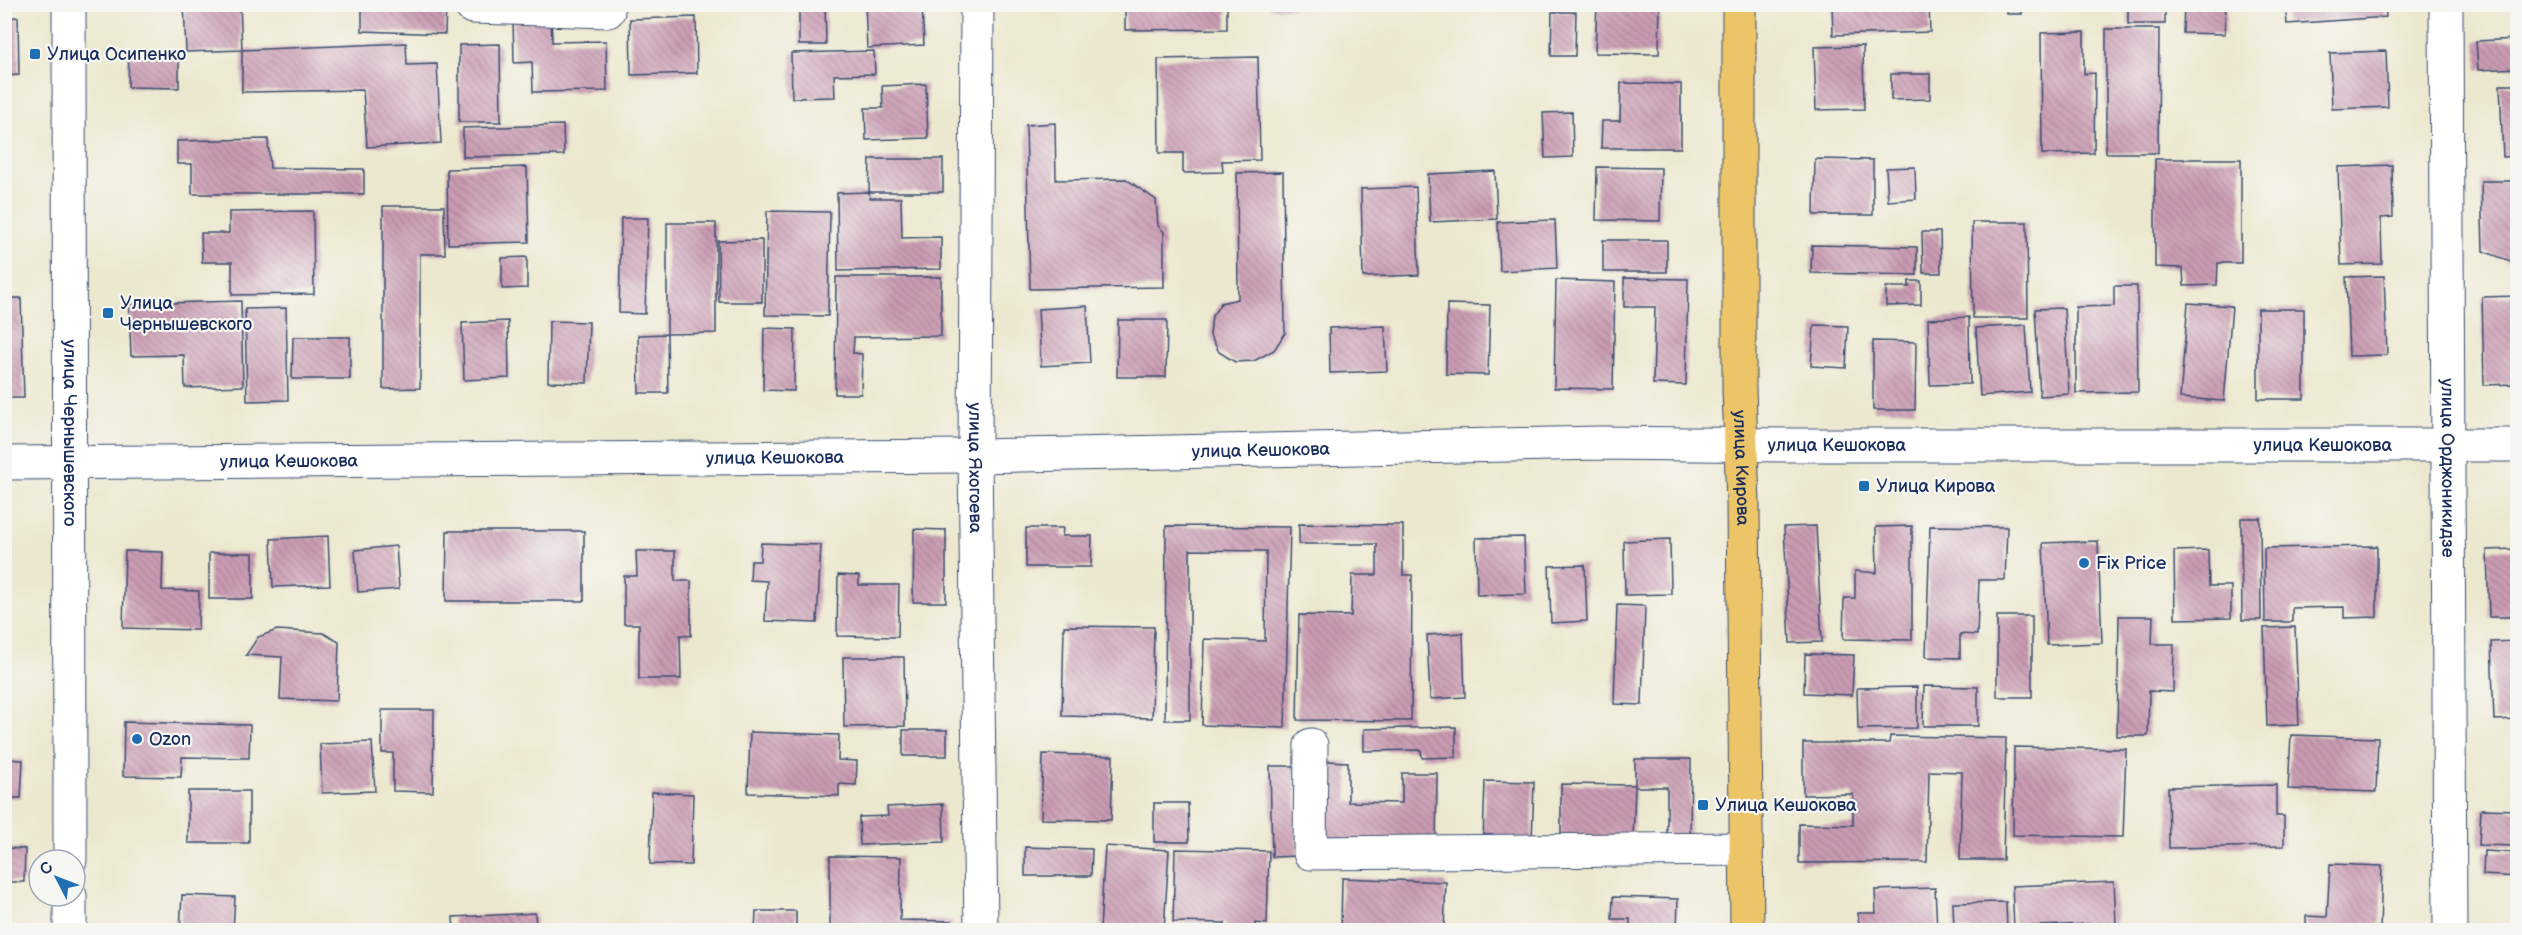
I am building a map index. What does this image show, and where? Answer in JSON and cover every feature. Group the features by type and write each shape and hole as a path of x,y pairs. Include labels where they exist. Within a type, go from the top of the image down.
{"main road":[{"name":"улица Кирова","path":"1739,4 1741,444 1747,930"}],"street":[{"name":"улица Чернышевского","path":"69,4 70,848"},
{"name":"улица Яхогоева","path":"977,4 975,456 981,930"},
{"name":"улица Орджоникидзе","path":"2446,4 2450,930"},
{"path":"472,7 608,10"},
{"name":"улица Кешокова","path":"4,463 975,456 1587,443 1793,446 2517,445"},
{"path":"1311,745 1310,854 1746,849"},
{"path":"70,908 70,930"}],"building":[{"path":"184,4 240,4 242,50 186,52"},
{"path":"362,4 446,4 445,34 362,31"},
{"path":"799,4 825,4 826,45 799,45"},
{"path":"865,4 922,4 924,45 867,48"},
{"path":"1125,4 1227,4 1227,29 1125,30"},
{"path":"1269,4 1333,4 1333,7 1269,8"},
{"path":"1597,4 1660,4 1659,54 1595,53"},
{"path":"1832,4 1929,4 1930,32 1833,35"},
{"path":"2007,4 2023,4 2022,14 2007,14"},
{"path":"2128,4 2165,4 2165,24 2128,24"},
{"path":"2184,4 2226,4 2225,34 2183,33"},
{"path":"2285,4 2385,4 2386,17 2287,24"},
{"path":"1552,12 1576,12 1575,56 1551,56"},
{"path":"18,17 19,75 4,76 4,18"},
{"path":"696,17 697,73 631,75 630,19"},
{"path":"551,18 552,42 606,41 607,91 533,92 532,62 514,63 513,19"},
{"path":"2106,29 2159,29 2158,153 2106,153"},
{"path":"2084,32 2084,74 2095,73 2094,153 2042,154 2041,33"},
{"path":"2518,39 2518,68 2478,70 2476,41"},
{"path":"406,43 407,65 437,64 441,143 367,147 363,90 242,92 242,50"},
{"path":"500,44 501,122 459,122 459,45"},
{"path":"1863,46 1864,109 1816,110 1814,47"},
{"path":"129,50 179,51 179,88 128,87"},
{"path":"874,51 875,74 834,75 835,97 792,98 791,53"},
{"path":"2386,51 2388,107 2332,109 2330,53"},
{"path":"1258,57 1260,160 1222,161 1223,172 1183,173 1183,153 1159,153 1158,59"},
{"path":"1891,74 1930,74 1930,99 1891,100"},
{"path":"1621,83 1681,84 1681,148 1601,148 1602,121 1620,121"},
{"path":"926,84 928,138 866,140 865,108 883,108 882,86"},
{"path":"2500,85 2518,85 2518,156 2503,157"},
{"path":"1572,112 1573,157 1545,158 1543,113"},
{"path":"1055,123 1056,180 1126,179 1156,200 1158,226 1164,232 1164,287 1030,289 1026,125"},
{"path":"563,125 564,155 463,157 463,128"},
{"path":"268,139 270,168 364,169 364,194 192,194 192,164 177,164 177,141"},
{"path":"870,159 943,159 943,192 869,192"},
{"path":"1815,159 1873,160 1873,215 1814,215"},
{"path":"2155,159 2241,159 2241,263 2218,263 2217,285 2184,286 2183,268 2155,267"},
{"path":"2392,165 2393,217 2381,218 2382,264 2341,265 2338,167"},
{"path":"527,167 529,242 448,244 447,169"},
{"path":"1597,167 1661,168 1660,221 1596,220"},
{"path":"1915,167 1916,199 1888,201 1886,168"},
{"path":"1495,171 1497,219 1430,222 1428,174"},
{"path":"1283,172 1285,333 1274,350 1254,361 1235,362 1219,352 1210,335 1212,316 1221,303 1238,299 1237,173"},
{"path":"2481,181 2518,181 2518,264 2483,251"},
{"path":"1416,187 1419,275 1363,277 1361,189"},
{"path":"869,192 870,198 901,198 902,238 941,237 941,269 838,271 837,193"},
{"path":"383,206 444,206 445,254 420,254 420,388 383,389"},
{"path":"313,211 314,294 232,295 232,262 202,262 201,233 229,233 229,212"},
{"path":"767,211 830,212 828,316 765,315"},
{"path":"621,218 648,218 645,314 619,313"},
{"path":"1555,220 1557,268 1500,271 1498,222"},
{"path":"1972,222 2027,222 2028,318 1973,318"},
{"path":"667,223 716,223 716,333 667,334"},
{"path":"1922,232 1940,232 1941,273 1923,273"},
{"path":"762,240 762,302 719,302 718,241"},
{"path":"1603,240 1667,240 1667,272 1603,272"},
{"path":"1812,245 1917,247 1917,275 1811,273"},
{"path":"527,257 527,288 502,289 502,258"},
{"path":"2384,276 2387,355 2349,356 2346,277"},
{"path":"836,277 941,277 941,336 854,337 853,353 862,354 861,394 835,394"},
{"path":"1624,278 1688,279 1686,385 1653,384 1655,307 1624,307"},
{"path":"1556,280 1615,282 1613,389 1554,388"},
{"path":"1909,281 1921,281 1921,305 1886,306 1886,287 1909,287"},
{"path":"2114,286 2137,286 2138,392 2076,393 2076,307 2114,306"},
{"path":"2518,296 2518,384 2484,385 2482,297"},
{"path":"4,298 21,298 24,398 4,398"},
{"path":"241,301 243,386 185,388 184,355 131,356 129,304"},
{"path":"2188,303 2232,306 2224,401 2180,398"},
{"path":"1447,304 1490,305 1488,375 1446,374"},
{"path":"1087,306 1090,363 1041,366 1038,309"},
{"path":"286,308 288,400 247,401 245,309"},
{"path":"2064,308 2069,394 2040,396 2035,309"},
{"path":"2258,309 2304,309 2304,399 2258,399"},
{"path":"1969,317 1970,384 1930,385 1928,319"},
{"path":"1118,320 1167,320 1166,377 1117,377"},
{"path":"508,321 509,378 464,380 462,323"},
{"path":"549,321 589,322 587,383 548,382"},
{"path":"1814,325 1848,326 1846,368 1811,366"},
{"path":"2026,325 2030,392 1980,396 1976,328"},
{"path":"1385,326 1387,371 1330,373 1329,328"},
{"path":"764,328 795,329 794,391 763,390"},
{"path":"667,334 668,393 639,393 638,335"},
{"path":"293,337 350,337 350,379 292,379"},
{"path":"1873,341 1916,342 1915,410 1873,410"},
{"path":"2241,518 2260,518 2261,620 2242,620"},
{"path":"1299,524 1403,525 1403,575 1412,575 1411,721 1297,720 1299,615 1351,616 1352,575 1377,575 1377,544 1299,544"},
{"path":"1166,526 1290,527 1285,728 1202,725 1204,639 1265,641 1266,551 1190,550 1190,720 1165,720"},
{"path":"1816,526 1822,642 1790,643 1784,527"},
{"path":"1912,526 1912,640 1843,639 1844,598 1855,598 1855,571 1877,573 1876,527"},
{"path":"1930,526 2007,527 2005,580 1979,580 1977,635 1960,634 1960,658 1926,657"},
{"path":"1026,528 1063,528 1062,536 1092,536 1091,567 1026,567"},
{"path":"914,529 946,530 946,602 913,602"},
{"path":"447,531 584,531 584,601 446,601"},
{"path":"328,536 330,585 273,587 271,539"},
{"path":"1524,537 1526,594 1477,595 1476,538"},
{"path":"1670,539 1671,594 1625,595 1624,541"},
{"path":"2098,541 2102,643 2047,645 2043,543"},
{"path":"761,543 821,545 817,623 765,621 767,581 750,580 751,561 760,561"},
{"path":"396,546 399,589 358,592 355,550"},
{"path":"2377,546 2377,617 2344,618 2344,607 2292,608 2292,622 2265,622 2264,548"},
{"path":"2518,549 2518,599 2512,599 2513,617 2489,617 2487,550"},
{"path":"2208,550 2209,586 2231,586 2231,618 2175,619 2174,551"},
{"path":"125,551 163,552 162,590 199,591 198,630 123,628"},
{"path":"636,551 675,551 675,581 691,581 691,636 680,635 681,679 639,679 639,624 624,624 624,576 637,576"},
{"path":"209,553 253,553 253,599 209,599"},
{"path":"1585,565 1587,621 1551,623 1549,566"},
{"path":"838,575 859,576 859,585 899,585 898,637 837,636"},
{"path":"1617,605 1645,606 1642,705 1614,704"},
{"path":"1997,616 2032,616 2032,697 1997,697"},
{"path":"2119,616 2153,616 2152,644 2174,644 2173,692 2149,691 2148,736 2117,736"},
{"path":"1064,626 1154,627 1152,718 1062,716"},
{"path":"2295,627 2299,725 2267,726 2264,628"},
{"path":"277,630 323,633 339,642 337,701 280,699 282,657 246,655 258,637"},
{"path":"1463,633 1465,697 1430,699 1427,635"},
{"path":"2518,641 2518,719 2494,720 2491,642"},
{"path":"1805,654 1854,655 1852,695 1804,693"},
{"path":"843,657 904,657 905,726 844,727"},
{"path":"1924,686 1978,687 1978,726 1923,726"},
{"path":"1917,687 1917,728 1858,729 1857,688"},
{"path":"382,710 434,710 433,792 393,791 393,753 382,753"},
{"path":"124,722 250,725 249,758 182,757 181,777 123,776"},
{"path":"1456,727 1456,757 1422,758 1421,750 1364,751 1364,729"},
{"path":"903,730 947,730 947,756 903,756"},
{"path":"750,732 839,735 838,760 857,761 856,785 839,784 839,796 748,793"},
{"path":"2291,735 2378,738 2376,792 2288,789"},
{"path":"1890,736 2006,738 2003,860 1960,860 1962,772 1929,771 1927,862 1799,863 1799,824 1853,825 1853,794 1803,795 1803,743 1889,743"},
{"path":"372,742 375,791 322,793 320,744"},
{"path":"2014,747 2126,749 2123,837 2013,835"},
{"path":"1043,754 1113,756 1111,820 1041,819"},
{"path":"4,759 23,760 21,798 4,798"},
{"path":"1635,759 1691,759 1690,840 1667,840 1667,787 1635,787 1633,840 1561,840 1561,784 1635,785"},
{"path":"1326,761 1348,762 1348,802 1402,803 1402,773 1437,773 1436,844 1324,843"},
{"path":"1270,766 1295,766 1298,856 1272,857"},
{"path":"1485,781 1534,782 1532,842 1483,841"},
{"path":"2276,785 2276,816 2284,816 2284,846 2169,848 2168,787"},
{"path":"188,791 249,791 249,843 188,843"},
{"path":"652,792 693,794 691,865 650,864"},
{"path":"1154,803 1188,803 1189,842 1154,842"},
{"path":"943,804 944,842 860,845 859,817 888,816 887,807"},
{"path":"2481,809 2518,810 2518,846 2479,845"},
{"path":"1105,846 1169,850 1164,930 1100,930"},
{"path":"1025,847 1092,849 1091,876 1025,876"},
{"path":"4,848 25,849 24,882 4,882"},
{"path":"1175,849 1269,851 1267,924 1255,923 1255,930 1225,930 1225,923 1173,922"},
{"path":"2484,851 2518,853 2518,877 2483,875"},
{"path":"830,856 901,857 900,920 952,921 952,930 830,930"},
{"path":"2330,864 2382,866 2380,930 2306,930 2306,916 2327,917"},
{"path":"1342,878 1446,882 1444,930 1341,928"},
{"path":"2114,882 2116,923 2014,927 2012,886"},
{"path":"1935,888 1937,930 1859,930 1858,913 1876,913 1875,890"},
{"path":"182,895 235,897 233,930 180,930"},
{"path":"1613,897 1678,899 1677,930 1630,930 1630,919 1612,919"},
{"path":"2006,902 2007,930 1954,930 1953,903"},
{"path":"756,911 796,911 796,930 755,930"},
{"path":"535,913 536,930 454,930 453,917"},
{"path":"283,928 318,929 318,930 283,930"}],"place":[{"name":"Улица Осипенко","path":"35,54"},
{"name":"Улица Чернышевского","path":"108,313"},
{"name":"Улица Кирова","path":"1864,486"},
{"name":"Fix Price","path":"2084,563"},
{"name":"Ozon","path":"137,739"},
{"name":"Улица Кешокова","path":"1703,805"}]}
